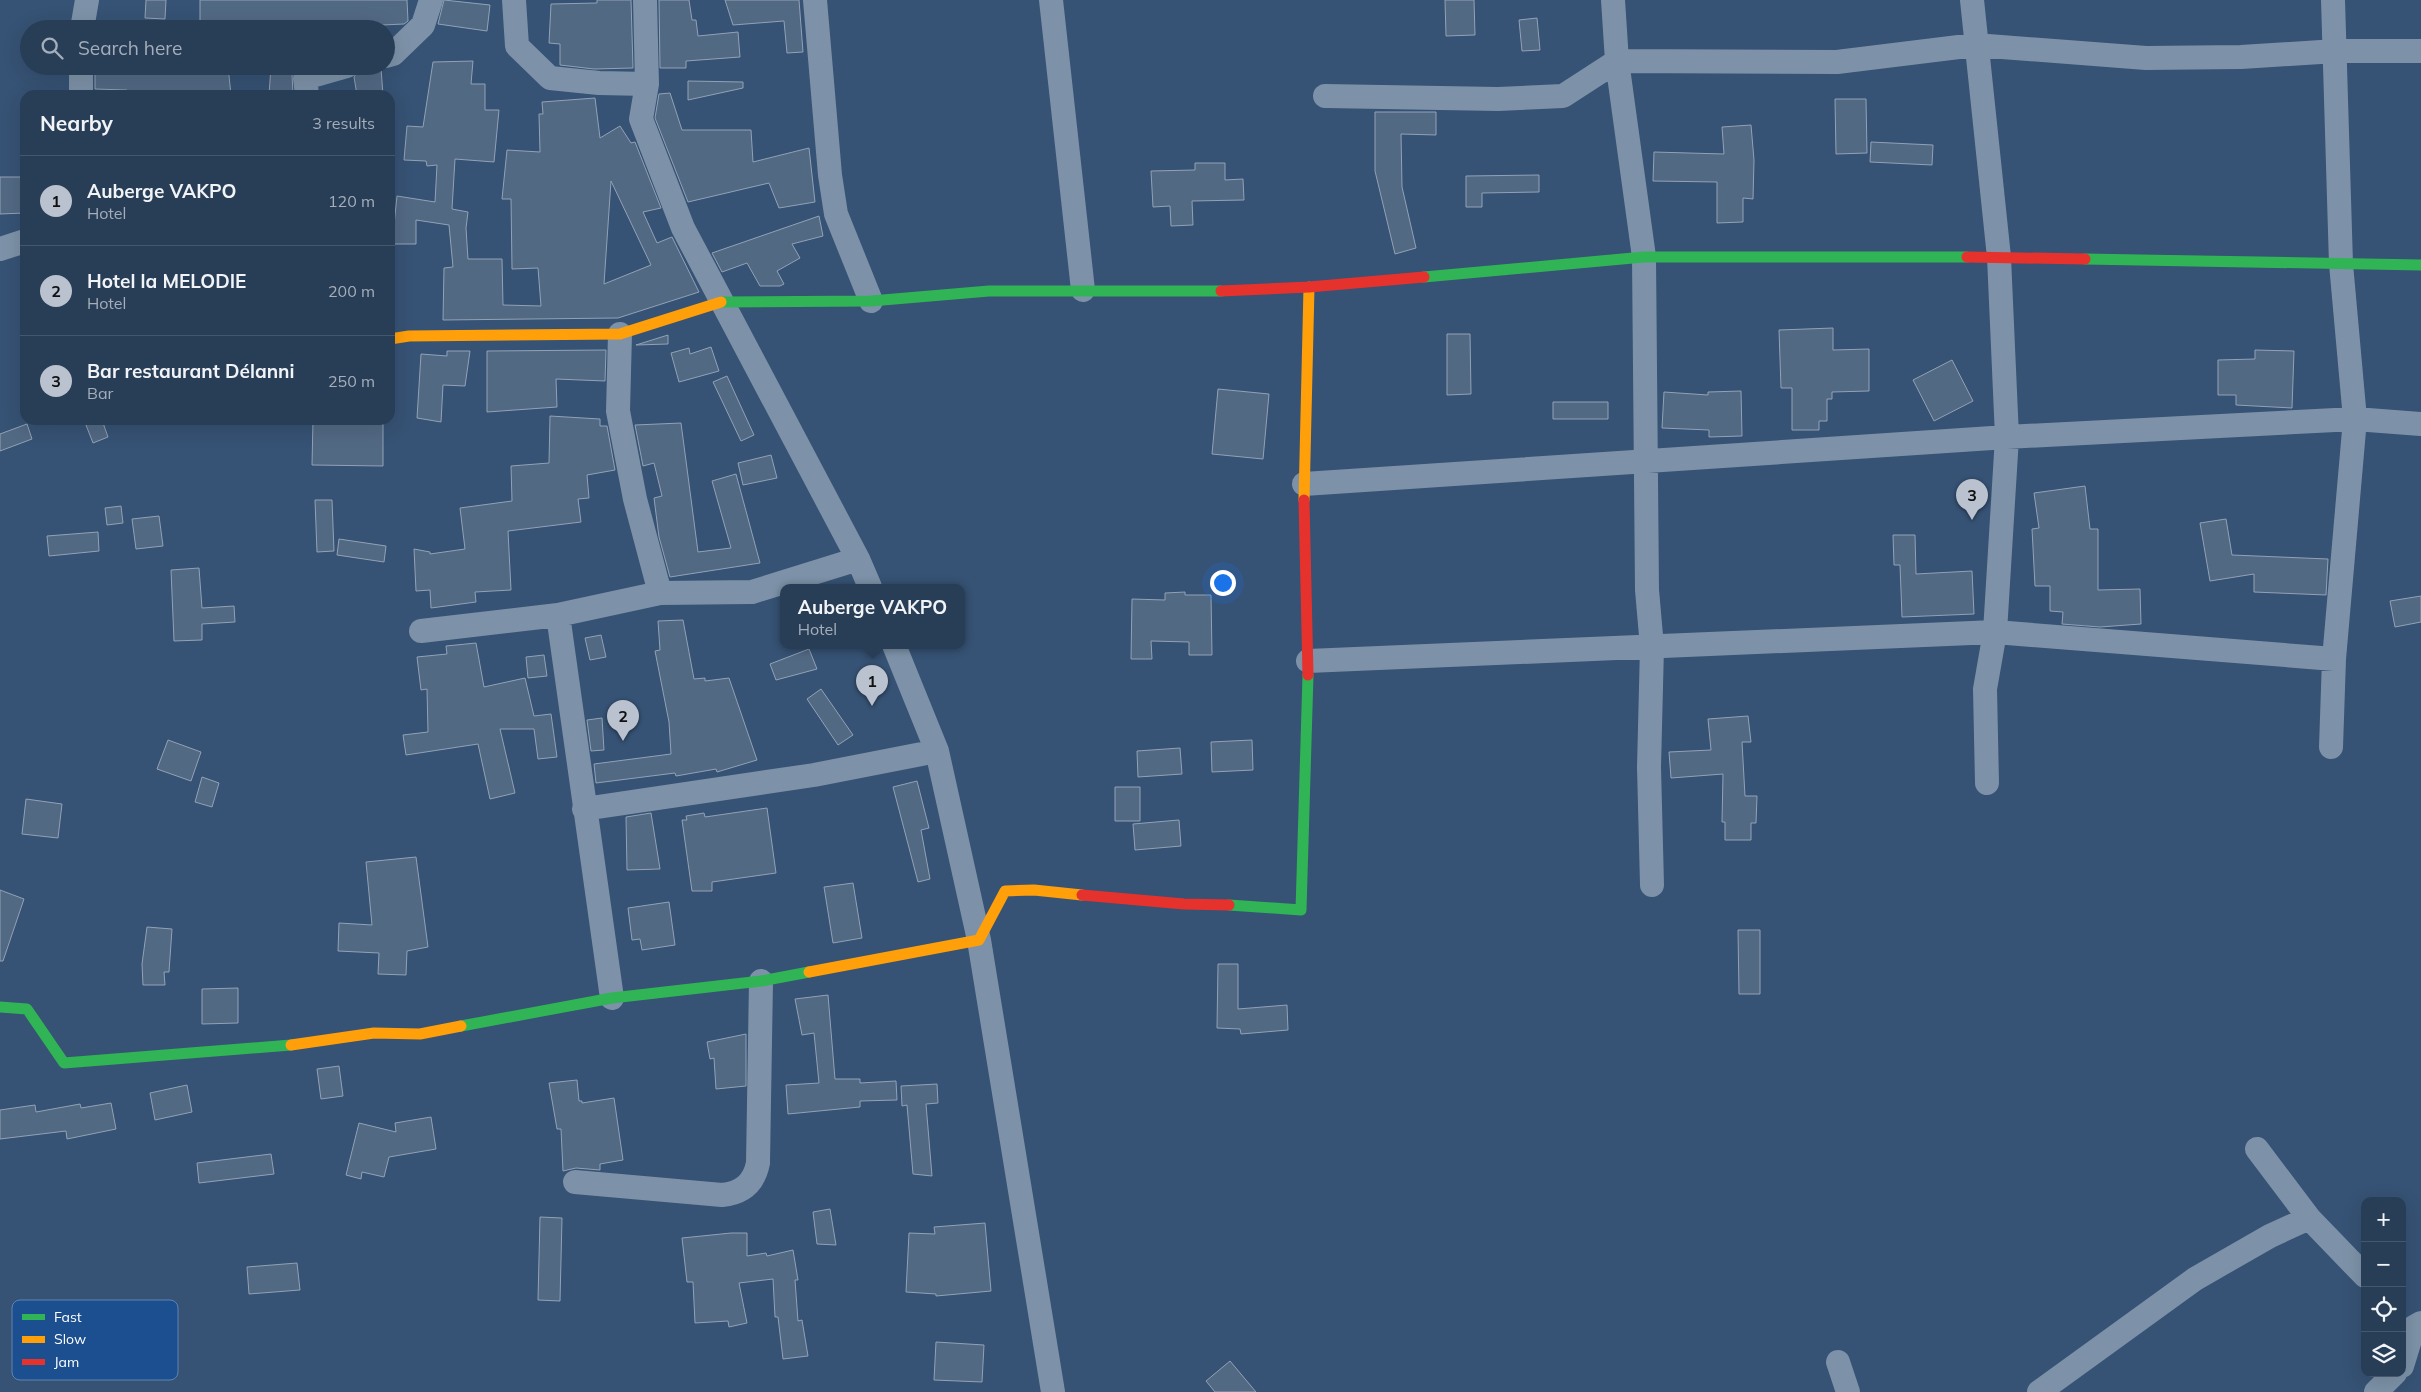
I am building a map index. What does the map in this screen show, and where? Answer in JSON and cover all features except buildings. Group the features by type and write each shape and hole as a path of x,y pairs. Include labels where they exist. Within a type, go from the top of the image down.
{"street":[{"path":"84,20 87,0"},
{"path":"395,51 423,24 431,0"},
{"path":"514,0 518,46 550,78 599,83 647,84"},
{"path":"645,0 647,84 641,119 683,228 858,559 869,584"},
{"path":"815,0 830,175 836,214 871,301"},
{"path":"1051,0 1083,290"},
{"path":"1613,0 1617,62 1644,257 1647,590 1652,647 1649,767 1652,885"},
{"path":"1972,0 1975,45 1999,257 2008,437 1995,632 1985,689 1987,783"},
{"path":"2332,747 2334,659 2355,419 2341,264 2334,0"},
{"path":"1325,96 1498,99 1563,96 1617,62 1837,62 1975,45 2146,58 2241,57 2336,51 2421,51"},
{"path":"81,75 81,90"},
{"path":"306,90 305,78 316,75"},
{"path":"0,249 20,243"},
{"path":"395,338 409,336 620,334 721,302 871,301 989,291 1227,291 1309,287 1644,257 1999,257 2421,265"},
{"path":"979,940 1005,891 1034,890 1119,896 1184,904 1241,905 1301,910 1308,661 1304,484 1309,287"},
{"path":"620,334 618,411 635,499 660,593"},
{"path":"1304,484 2008,437 2355,419 2421,424"},
{"path":"421,631 558,615 660,593 752,592 858,559"},
{"path":"558,615 612,998"},
{"path":"1308,661 1995,632 2334,659"},
{"path":"896,649 938,751 979,940 1053,1392"},
{"path":"584,809 814,775 938,751"},
{"path":"0,1008 27,1009 64,1063 316,1043 374,1033 420,1034 612,998 761,981 979,940"},
{"path":"575,1182 722,1194 735,1193 746,1187 756,1174 758,1163 761,981"},
{"path":"2258,1148 2309,1218 2361,1272"},
{"path":"2039,1392 2195,1279 2270,1236 2309,1218"},
{"path":"2406,1353 2415,1325"},
{"path":"1838,1362 1848,1392"},
{"path":"2376,1392 2391,1377"}],"traffic: fast":[{"path":"1424,277 1644,257 1967,257"},
{"path":"2085,259 2421,265"},
{"path":"721,302 871,301 989,291 1221,291"},
{"path":"1229,905 1301,910 1308,675"},
{"path":"461,1026 612,998 761,981 809,972"},
{"path":"0,1007 27,1009 64,1063 291,1045"}],"traffic: slow":[{"path":"1304,500 1309,287"},
{"path":"395,338 409,336 620,334 721,302"},
{"path":"809,972 979,940 1005,891 1034,890 1082,895"},
{"path":"291,1045 374,1033 420,1034 461,1026"}],"traffic: jam":[{"path":"1967,257 2085,259"},
{"path":"1221,291 1309,287 1424,277"},
{"path":"1304,500 1308,675"},
{"path":"1082,895 1184,904 1229,905"}],"place":[{"name":"Bar restaurant Délanni","path":"1972,520"},
{"name":"Auberge VAKPO","path":"872,706"},
{"name":"Hotel la MELODIE","path":"623,741"}]}
